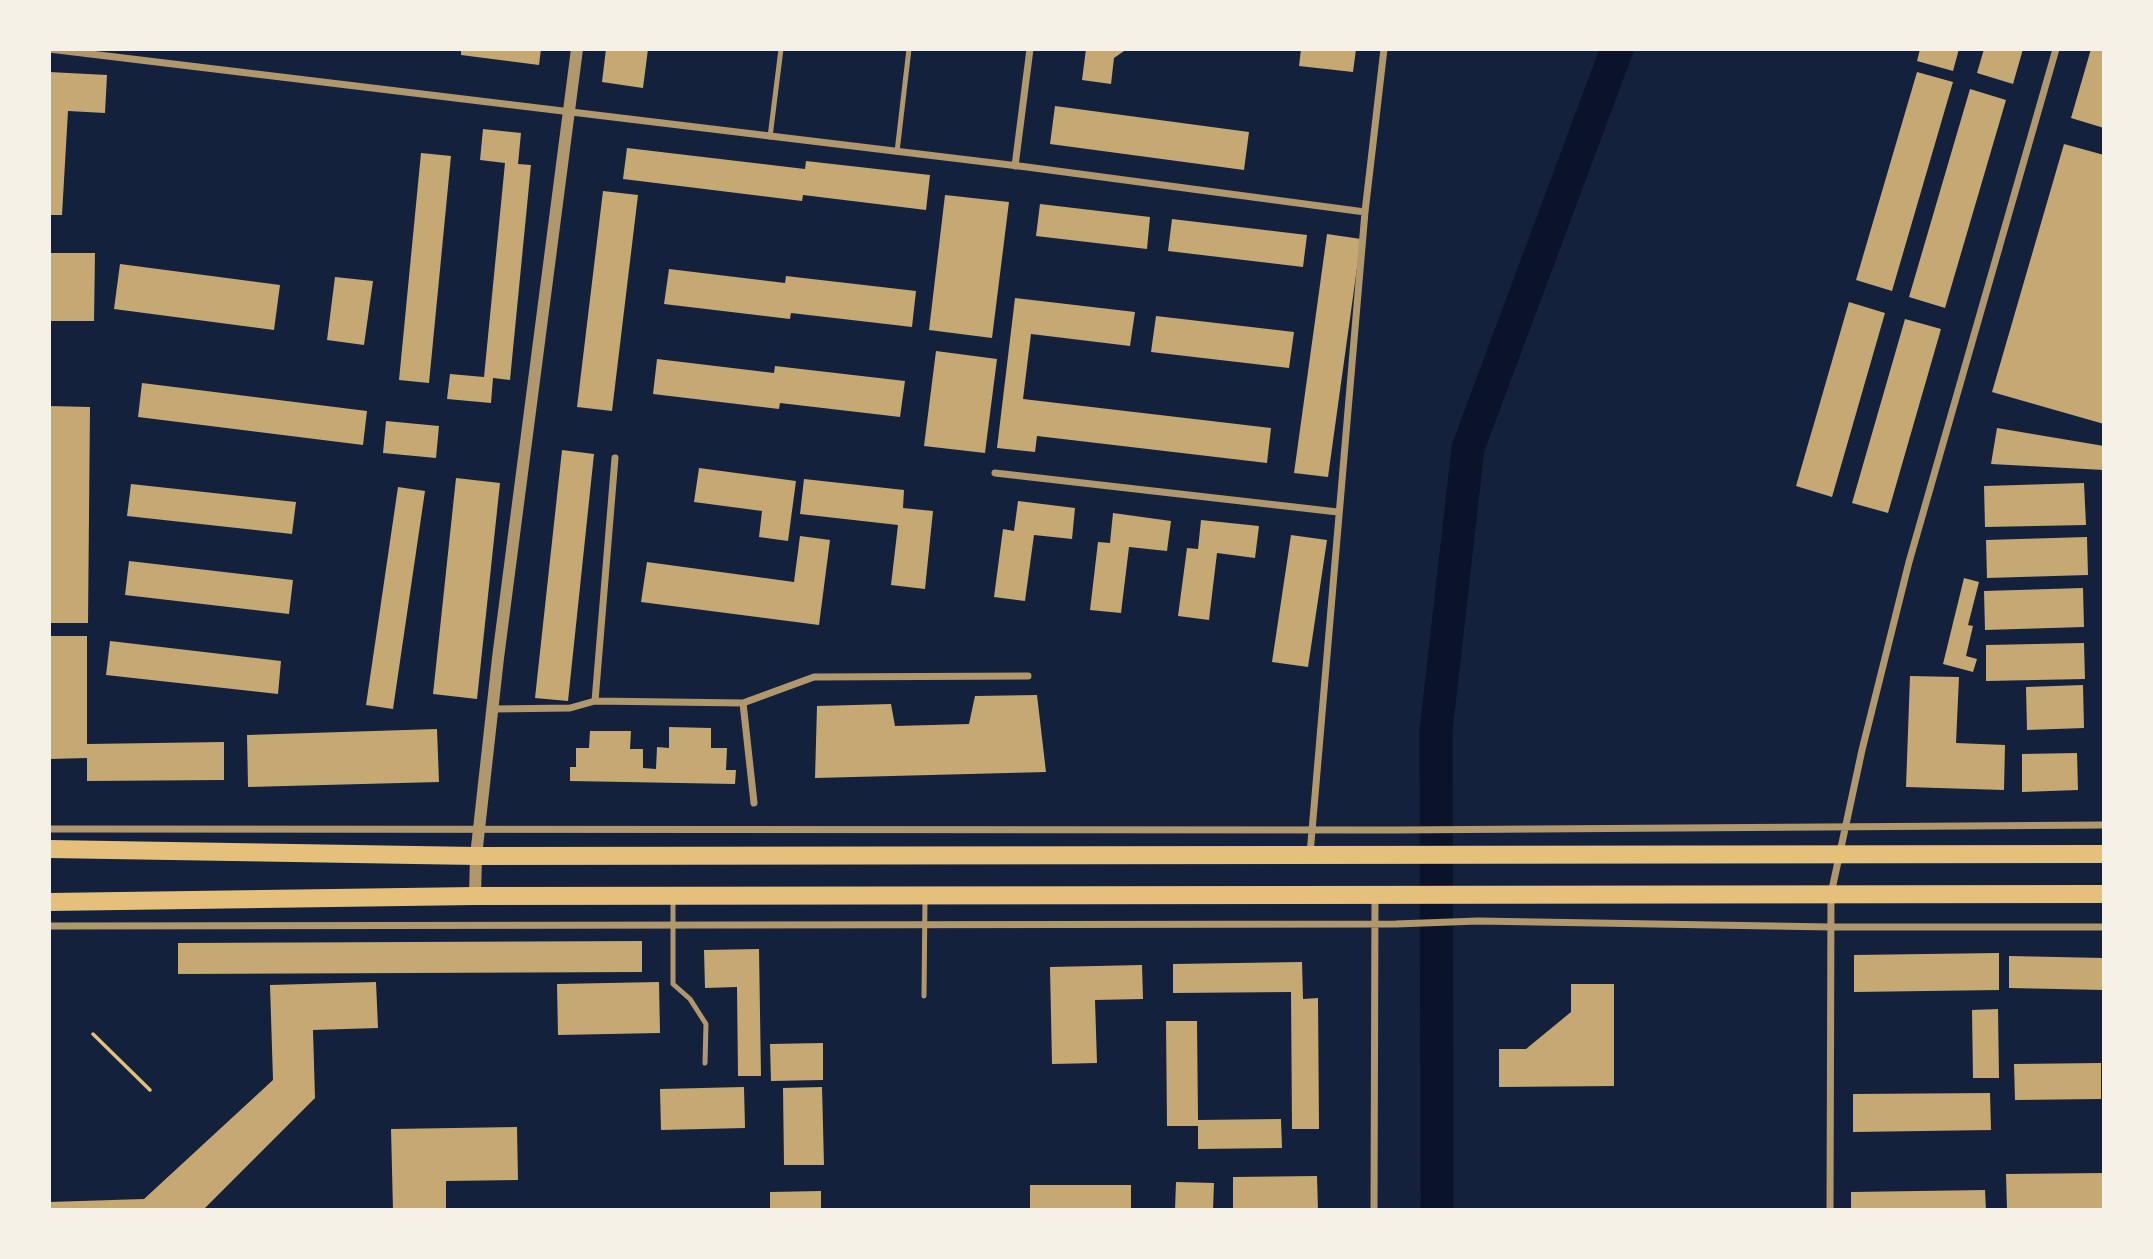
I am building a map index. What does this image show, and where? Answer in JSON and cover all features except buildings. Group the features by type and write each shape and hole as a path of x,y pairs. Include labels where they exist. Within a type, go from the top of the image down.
{"main road":[{"path":"49,849 476,856 2104,854"},
{"path":"49,902 475,896 2104,894"}],"street":[{"path":"49,49 1015,166 1365,212"},
{"path":"475,896 476,856 493,709 577,49"},
{"path":"1015,166 1030,49"},
{"path":"1310,855 1365,212 1384,49"},
{"path":"1830,1210 1831,894 1909,562 2056,49"},
{"path":"595,701 615,458"},
{"path":"995,472 1338,512"},
{"path":"493,709 570,708 595,701 743,703 814,677 1028,676"},
{"path":"743,703 754,803"},
{"path":"49,828 1396,830 2104,825"},
{"path":"1374,1210 1375,895"},
{"path":"49,926 1396,924 1478,921 1831,927 2104,927"}],"lane":[{"path":"770,137 781,49"},
{"path":"897,152 909,49"},
{"path":"924,996 925,895"},
{"path":"673,896 673,984 690,999 706,1024 705,1063"}],"path":[{"path":"93,1034 150,1090"}],"waterway":[{"path":"1437,1210 1436,731 1468,448 1617,49"}]}
